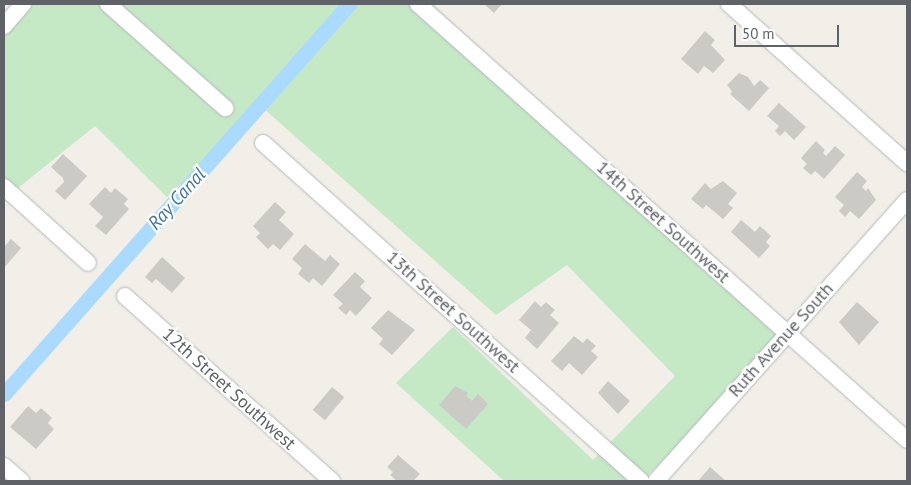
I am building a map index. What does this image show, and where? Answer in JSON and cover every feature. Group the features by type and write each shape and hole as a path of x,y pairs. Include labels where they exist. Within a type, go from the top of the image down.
{"street":[{"path":"4,26 23,4"},
{"path":"108,4 225,108"},
{"name":"14th Street Southwest","path":"418,4 907,440"},
{"path":"729,4 907,163"},
{"name":"13th Street Southwest","path":"263,143 641,481"},
{"path":"4,187 88,263"},
{"name":"Ruth Avenue South","path":"656,481 907,200"},
{"name":"12th Street Southwest","path":"125,296 332,481"},
{"path":"4,466 21,481"}],"green space":[{"path":"28,4 432,4 784,341 642,481 504,481 396,383 453,327 593,460 675,376 567,265 496,315 262,107 167,197 95,126 7,197 4,194 4,34"}],"building":[{"path":"484,4 502,4 494,13"},
{"path":"705,31 715,40 711,45 725,60 713,73 704,66 698,74 681,59"},
{"path":"739,73 748,77 754,86 760,80 769,88 749,111 730,94 732,91 727,85"},
{"path":"779,103 806,127 794,140 785,131 780,136 775,131 779,126 767,116"},
{"path":"816,141 825,150 823,153 826,156 835,146 845,155 824,179 815,171 811,175 803,168 807,164 801,158"},
{"path":"63,154 87,176 65,200 55,191 64,182 63,178 51,167"},
{"path":"857,172 867,181 862,187 866,191 868,188 876,200 859,219 850,211 845,217 839,211 844,205 835,197"},
{"path":"723,181 737,193 728,204 733,208 723,219 706,205 703,209 691,199 705,183 711,189"},
{"path":"105,187 111,193 115,188 128,199 124,204 129,209 106,235 95,226 103,217 89,204"},
{"path":"275,202 286,212 279,220 294,234 280,250 273,244 268,249 256,237 260,233 253,226"},
{"path":"741,220 755,232 760,226 771,236 766,242 770,246 759,258 731,232"},
{"path":"11,239 21,248 4,268 4,247"},
{"path":"305,244 325,261 330,255 340,264 322,286 313,278 309,283 298,274 302,268 292,259"},
{"path":"162,257 185,278 172,293 156,279 152,283 145,277"},
{"path":"355,272 365,281 360,287 372,298 356,316 350,310 346,315 338,308 343,304 333,295"},
{"path":"535,301 541,307 546,302 555,310 550,315 559,323 537,349 525,338 531,330 519,320"},
{"path":"857,302 879,322 859,345 839,322"},
{"path":"388,310 415,330 392,355 379,344 383,339 371,328"},
{"path":"574,336 583,343 587,338 596,346 591,351 598,357 582,375 569,363 562,371 551,361"},
{"path":"608,381 630,401 618,414 598,393"},
{"path":"455,386 468,393 466,396 472,401 478,394 488,404 466,429 439,405"},
{"path":"332,387 344,397 325,420 313,410"},
{"path":"28,406 36,413 41,408 52,418 48,423 54,429 36,449 10,427"},
{"path":"398,455 420,474 413,481 397,481 390,475 393,472 387,467"},
{"path":"710,467 726,481 699,480"}],"waterway":[{"name":"Ray Canal","path":"4,394 349,4"}]}
